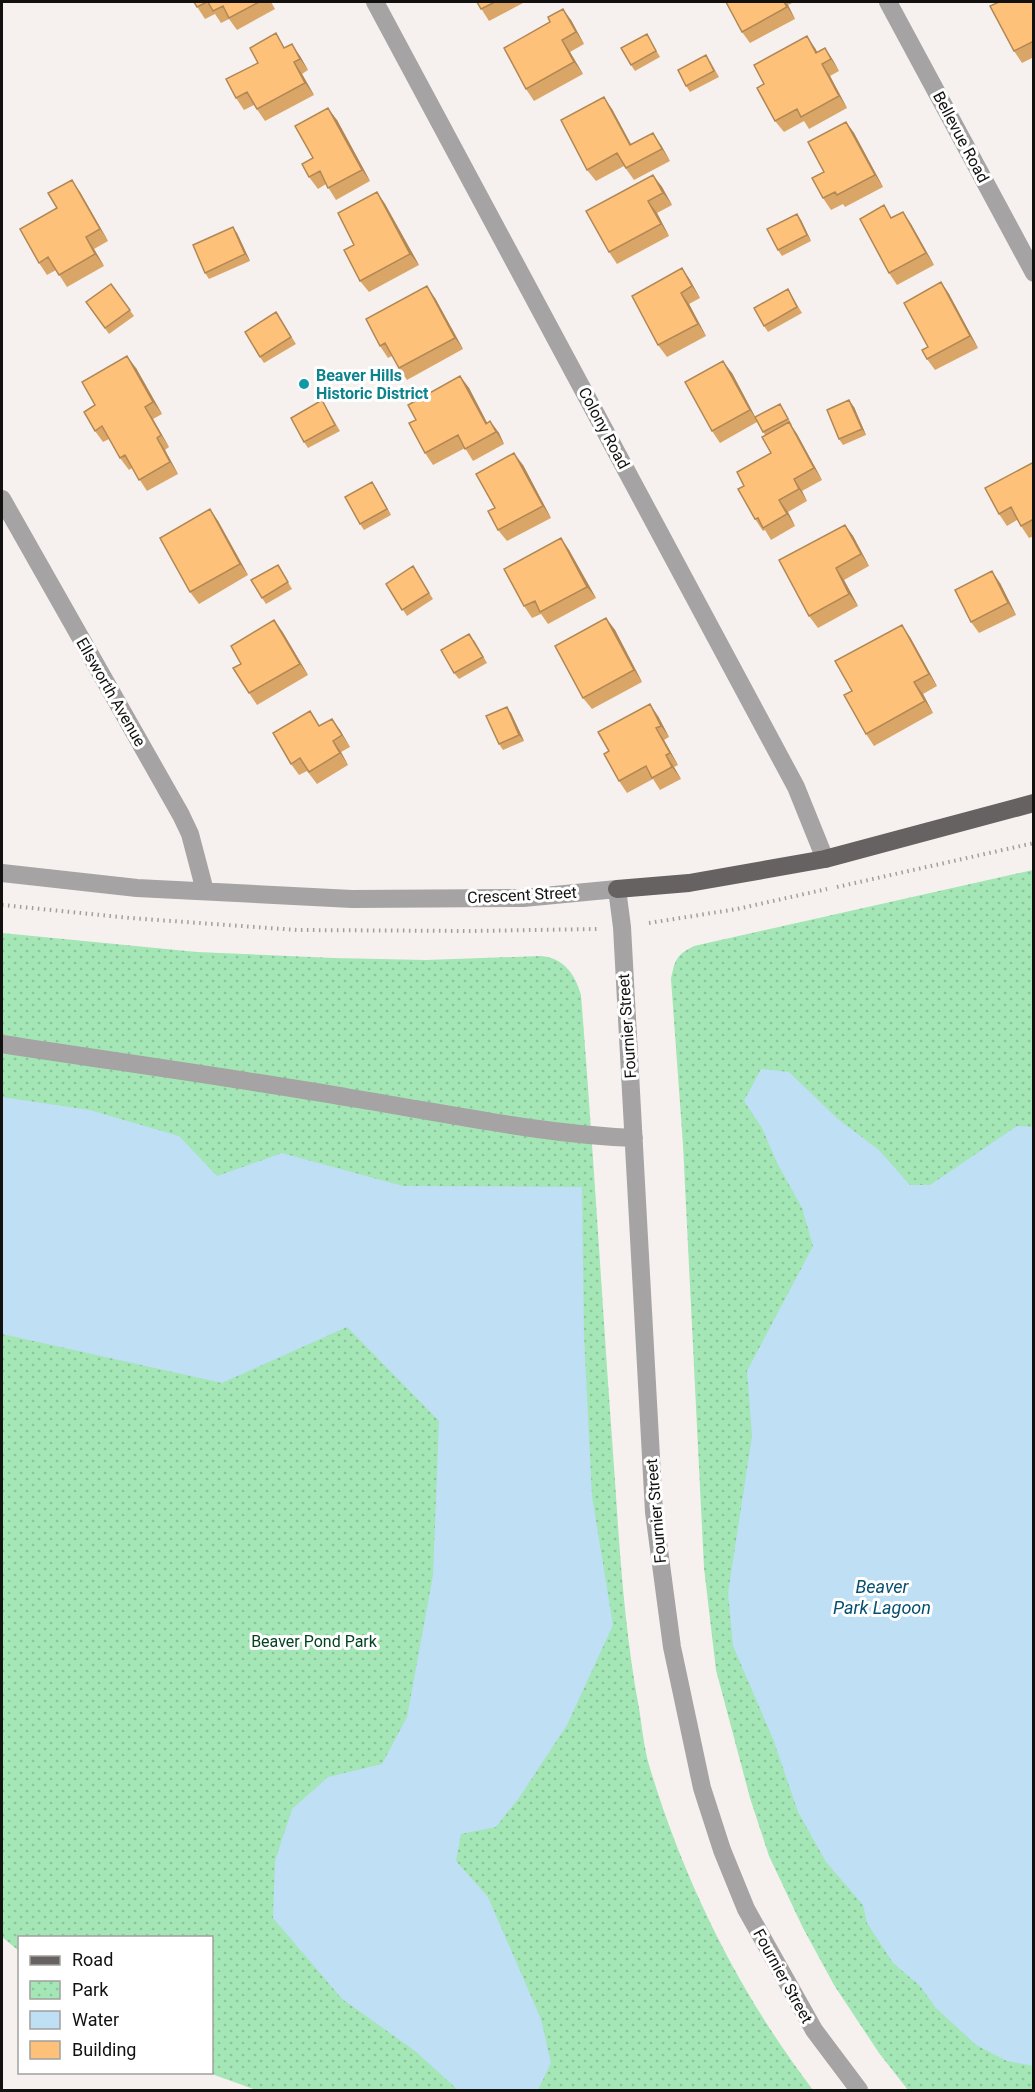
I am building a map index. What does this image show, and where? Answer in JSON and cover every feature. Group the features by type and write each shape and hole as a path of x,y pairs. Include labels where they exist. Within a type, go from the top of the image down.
{"main road":[{"name":"Crescent Street","path":"617,889 689,883 825,859 1034,803"}],"street":[{"name":"Colony Road","path":"375,2 796,787 825,859"},
{"name":"Bellevue Road","path":"888,2 1034,273"},
{"name":"Ellsworth Avenue","path":"2,499 181,815 190,834 205,891"},
{"name":"Crescent Street","path":"2,873 137,888 352,899 523,898 617,889"},
{"name":"Fournier Street","path":"617,889 634,1138 654,1512 672,1647 702,1788 722,1850 746,1909 814,2030 859,2091"},
{"path":"2,1044 311,1091 533,1128 602,1137 634,1138"}],"green space":[{"name":"Beaver Park Lagoon","path":"1033,870 1033,2090 908,2090 879,2053 834,1985 803,1928 769,1856 750,1798 716,1670 704,1568 683,1145 671,979 677,959 683,952 694,946"},
{"name":"Beaver Pond Park","path":"2,933 197,952 426,960 541,956 556,960 572,974 581,995 619,1538 630,1652 647,1758 679,1852 716,1935 761,2015 813,2090 256,2090 212,2074 213,1936 18,1936 18,1950 2,1937"}],"water":[{"name":"Beaver Park Lagoon","path":"761,1069 789,1072 838,1119 879,1150 910,1185 930,1185 1017,1126 1033,1127 1033,2066 1007,2061 976,2045 936,2008 920,1986 893,1963 867,1923 863,1905 826,1862 798,1812 773,1739 733,1646 728,1593 752,1436 747,1371 813,1246 802,1208 777,1163 762,1128 744,1101"},
{"path":"2,1097 90,1110 179,1136 217,1176 282,1153 403,1186 582,1187 584,1335 592,1496 613,1625 567,1725 519,1798 496,1827 461,1834 456,1861 488,1897 541,2019 551,2063 538,2090 458,2090 415,2051 342,1999 273,1918 275,1861 292,1809 328,1777 382,1764 407,1717 433,1575 439,1421 347,1327 222,1383 2,1334"}],"building":[{"path":"194,2 207,2 197,7"},
{"path":"208,2 259,2 229,18 223,6 213,11"},
{"path":"477,2 495,2 481,9"},
{"path":"726,2 784,2 787,7 742,32"},
{"path":"999,2 1034,2 1034,41 1014,51 990,6"},
{"path":"563,9 576,32 562,40 574,62 526,89 504,48 550,22 548,17"},
{"path":"276,33 284,48 292,44 300,59 294,62 305,83 257,109 247,92 236,98 226,79 258,63 250,48"},
{"path":"647,34 656,51 631,65 621,48"},
{"path":"807,36 816,53 825,48 831,59 822,64 839,96 801,117 797,109 775,121 757,88 764,84 754,65"},
{"path":"706,55 714,71 686,86 678,70"},
{"path":"604,97 630,145 653,133 662,149 626,168 617,153 587,170 561,120"},
{"path":"328,108 362,170 328,188 320,171 309,177 302,164 313,158 295,126"},
{"path":"846,122 875,175 837,195 835,192 823,198 812,178 824,172 808,142"},
{"path":"653,175 663,193 648,201 661,224 609,252 586,211"},
{"path":"72,180 100,229 86,237 95,254 59,275 48,257 39,263 20,229 57,208 48,193"},
{"path":"377,192 410,254 360,281 344,250 354,245 338,213"},
{"path":"884,205 891,218 903,212 926,253 889,273 860,219"},
{"path":"797,214 807,235 778,250 767,229"},
{"path":"233,227 245,254 205,273 193,245"},
{"path":"682,268 692,286 681,293 698,324 658,345 632,296"},
{"path":"941,282 970,336 927,359 922,350 928,347 904,303"},
{"path":"111,284 130,310 105,328 86,302"},
{"path":"427,286 455,338 399,368 385,343 380,346 366,319"},
{"path":"788,289 797,307 764,326 754,308"},
{"path":"276,312 291,337 260,357 245,332"},
{"path":"127,356 153,402 145,407 161,435 157,438 170,462 139,480 125,455 120,458 102,426 95,431 84,412 95,405 82,382"},
{"path":"723,361 750,410 712,431 685,382"},
{"path":"460,376 486,424 490,421 496,432 465,449 458,435 425,453 409,423 416,420 408,405"},
{"path":"322,400 335,425 304,442 291,418"},
{"path":"849,400 862,429 839,439 827,410"},
{"path":"780,404 788,419 763,432 755,417"},
{"path":"789,422 814,468 794,479 799,489 779,500 787,514 763,528 758,518 755,519 738,489 744,486 737,472 771,453 762,437"},
{"path":"514,453 543,506 498,530 488,511 495,508 476,474"},
{"path":"1034,462 1034,519 1021,526 1011,507 999,514 985,488"},
{"path":"372,482 387,509 360,524 345,497"},
{"path":"210,509 240,564 190,592 160,538"},
{"path":"845,525 861,554 836,568 849,594 809,616 779,560"},
{"path":"561,538 587,587 540,612 535,601 524,606 504,569"},
{"path":"278,565 288,582 262,598 251,580"},
{"path":"413,566 429,593 402,610 386,584"},
{"path":"992,571 1008,603 971,622 955,590"},
{"path":"606,618 634,670 583,698 555,646"},
{"path":"274,620 300,664 249,693 233,668 241,664 231,646"},
{"path":"902,625 929,674 914,682 925,701 866,734 844,695 852,691 835,661"},
{"path":"469,634 483,657 454,673 441,650"},
{"path":"650,704 661,726 656,728 670,753 666,755 672,767 652,778 646,766 619,781 604,754 609,751 598,732"},
{"path":"507,707 519,735 499,744 486,716"},
{"path":"310,711 319,726 332,719 342,735 333,741 340,753 309,772 300,758 291,764 273,733"}],"place":[{"name":"Beaver Hills Historic District","path":"304,384"}]}
